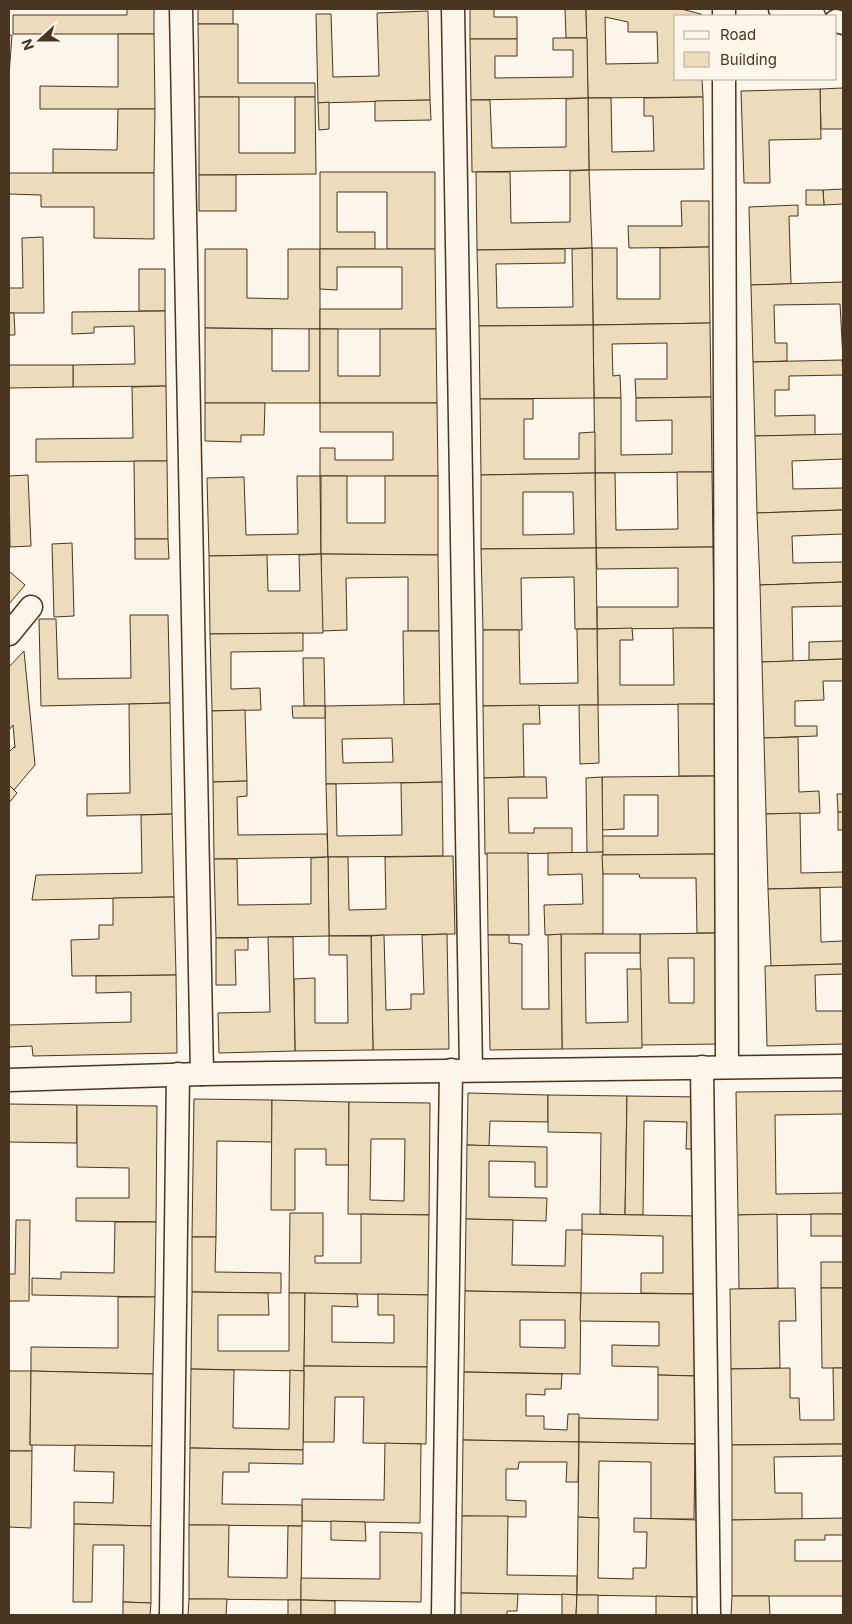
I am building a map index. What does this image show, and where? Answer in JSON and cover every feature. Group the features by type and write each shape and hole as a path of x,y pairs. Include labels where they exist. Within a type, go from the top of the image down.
{"street":[{"path":"181,9 202,1074"},
{"path":"443,1615 461,1070 453,9"},
{"path":"780,9 809,15"},
{"path":"724,80 727,1067"},
{"path":"9,634 31,607"},
{"path":"9,1080 178,1074 843,1066"},
{"path":"702,1067 709,1615"},
{"path":"171,1615 178,1074"}],"building":[{"path":"127,9 154,9 154,34 13,34 13,15 127,15"},
{"path":"198,9 233,9 233,24 198,24"},
{"path":"470,9 494,9 494,17 517,17 517,39 470,39"},
{"path":"565,9 586,9 587,38 566,38"},
{"path":"586,9 681,9 701,14 674,15 674,80 702,80 703,97 588,98","holes":["605,17 628,22 628,32 657,32 658,63 606,64"]},
{"path":"428,11 430,100 318,103 316,14 331,14 333,77 379,76 377,13"},
{"path":"198,24 238,24 238,83 315,83 315,97 199,97"},
{"path":"118,34 154,34 155,109 40,109 40,86 118,87"},
{"path":"9,35 12,35 9,75"},
{"path":"553,38 587,38 588,98 471,100 470,39 517,39 517,56 495,56 495,78 573,77 573,50 553,50"},
{"path":"843,88 843,129 821,129 820,89"},
{"path":"820,89 821,139 769,140 770,183 744,183 741,91"},
{"path":"199,97 239,97 239,153 295,153 295,97 315,97 316,174 199,175"},
{"path":"703,97 704,169 589,170 588,98 611,98 612,152 654,151 653,116 644,116 644,98"},
{"path":"588,98 589,170 472,172 471,100 490,100 492,148 566,147 566,99"},
{"path":"430,100 431,120 375,121 375,101"},
{"path":"329,102 329,129 319,130 318,103"},
{"path":"118,109 155,109 154,173 53,173 53,149 117,150"},
{"path":"589,170 592,248 477,250 476,172 510,172 511,223 570,222 570,171"},
{"path":"320,172 435,172 435,249 387,249 387,192 337,192 337,232 375,232 375,249 320,249"},
{"path":"9,173 154,173 154,239 94,238 94,207 41,207 41,195 9,194"},
{"path":"199,175 236,175 236,211 199,211"},
{"path":"843,189 843,204 824,205 823,190"},
{"path":"806,190 823,190 824,205 806,205"},
{"path":"681,201 709,201 709,247 629,248 628,226 682,226"},
{"path":"798,205 798,216 789,216 791,284 751,285 749,207"},
{"path":"43,237 44,313 9,313 9,288 23,288 22,238"},
{"path":"709,247 710,323 593,325 592,248 617,248 617,299 660,299 660,248"},
{"path":"592,248 593,325 479,326 477,250 565,249 565,263 496,264 497,308 573,307 572,249"},
{"path":"205,249 247,249 247,298 288,299 288,249 320,249 320,329 205,328"},
{"path":"320,249 435,249 436,329 320,329 320,309 402,309 402,267 337,267 337,290 320,289"},
{"path":"139,269 165,269 165,311 139,311"},
{"path":"843,282 843,360 840,304 774,305 775,343 787,343 787,361 753,362 751,285"},
{"path":"165,311 166,386 73,387 73,365 135,364 134,326 94,327 94,333 72,334 72,312"},
{"path":"9,313 14,313 15,335 9,335"},
{"path":"710,323 711,397 636,398 635,379 667,379 667,343 612,344 613,376 620,375 621,398 594,398 593,325"},
{"path":"593,325 594,398 480,399 479,326"},
{"path":"205,328 272,329 272,371 309,371 309,329 320,329 320,403 205,403"},
{"path":"320,329 338,329 338,376 380,376 380,329 436,329 437,403 320,403"},
{"path":"842,360 843,375 789,376 789,390 775,390 775,416 815,415 815,435 755,436 753,362"},
{"path":"9,365 73,365 73,387 9,388"},
{"path":"166,386 167,461 36,462 36,439 133,438 132,387"},
{"path":"711,397 712,472 595,473 594,398 621,398 621,455 672,454 672,420 636,421 636,398"},
{"path":"480,399 533,399 533,419 524,419 524,459 579,459 579,433 595,432 595,473 481,475"},
{"path":"205,403 265,403 264,435 241,435 241,442 205,441"},
{"path":"320,403 437,403 438,476 320,476 320,448 335,448 335,460 393,460 393,432 320,432"},
{"path":"843,434 843,459 792,461 793,489 843,488 843,510 757,513 755,436"},
{"path":"134,461 167,461 168,539 135,539"},
{"path":"677,472 712,472 713,547 596,548 595,473 615,473 616,530 678,529"},
{"path":"595,473 596,548 481,549 481,475","holes":["523,492 573,492 574,534 523,535"]},
{"path":"28,475 31,546 10,547 9,476"},
{"path":"297,476 320,476 321,554 209,556 207,478 244,477 246,535 298,534"},
{"path":"321,476 347,476 347,523 385,523 385,476 438,476 438,555 321,554"},
{"path":"843,510 843,534 792,536 793,563 843,562 843,582 760,585 757,513"},
{"path":"135,539 168,539 169,559 135,559"},
{"path":"72,543 74,616 54,617 52,544"},
{"path":"713,547 714,628 597,629 597,607 678,607 678,568 597,569 596,548"},
{"path":"596,548 597,629 575,629 574,577 521,578 522,630 483,630 481,549"},
{"path":"321,554 438,555 439,631 408,631 408,577 346,578 347,630 322,631"},
{"path":"321,554 323,633 210,634 209,556 267,555 268,591 300,591 299,555"},
{"path":"9,571 25,585 9,604"},
{"path":"843,582 843,606 792,607 793,661 762,662 760,585"},
{"path":"130,615 168,615 170,703 41,706 39,619 56,619 58,679 131,678"},
{"path":"632,628 633,640 620,640 620,685 674,685 673,628 714,628 716,704 598,705 597,629"},
{"path":"577,629 597,629 598,705 483,706 483,630 519,630 520,684 578,683"},
{"path":"403,631 439,631 440,704 404,705"},
{"path":"303,633 303,651 231,652 231,689 260,688 261,710 212,711 210,634"},
{"path":"843,641 843,659 809,660 809,642"},
{"path":"24,651 35,765 14,790 9,785 9,752 15,748 13,725 9,730 9,667"},
{"path":"303,658 324,658 325,706 304,706"},
{"path":"843,659 843,681 823,681 824,700 795,701 795,726 817,726 817,736 764,738 762,662"},
{"path":"170,703 172,814 87,816 87,794 130,793 129,704"},
{"path":"440,704 442,782 326,784 325,706","holes":["392,738 393,762 343,763 342,739"]},
{"path":"678,704 716,704 716,776 679,776"},
{"path":"539,705 540,724 523,724 524,777 484,778 483,706"},
{"path":"579,705 598,705 599,763 580,764"},
{"path":"292,706 325,706 325,718 293,718"},
{"path":"245,710 247,781 213,782 212,711"},
{"path":"798,737 799,792 819,791 820,813 766,814 764,738"},
{"path":"716,776 717,854 602,855 602,836 658,836 658,795 624,795 624,829 602,830 602,777"},
{"path":"546,777 547,798 508,798 509,833 534,833 534,828 572,828 572,853 485,854 484,778"},
{"path":"602,777 603,852 587,853 586,778"},
{"path":"247,781 247,796 237,797 238,835 327,834 328,857 214,859 213,782"},
{"path":"442,782 443,856 328,857 326,784 336,784 337,836 402,835 401,783"},
{"path":"9,785 17,793 9,803"},
{"path":"837,794 843,794 843,812 838,812"},
{"path":"838,812 843,812 843,830 838,830"},
{"path":"800,813 801,873 843,872 843,887 768,889 766,814"},
{"path":"172,814 174,897 32,900 36,875 142,873 141,815"},
{"path":"603,852 603,934 545,935 544,905 583,904 582,874 548,875 548,853"},
{"path":"487,853 528,853 529,935 488,935"},
{"path":"717,854 719,933 697,933 696,878 640,878 639,874 603,874 602,855"},
{"path":"453,856 455,934 329,936 328,857 348,857 349,910 386,909 385,857"},
{"path":"328,857 329,936 216,938 214,859 237,859 238,905 311,904 311,858"},
{"path":"820,888 821,942 843,941 843,964 771,966 768,889"},
{"path":"174,897 176,975 72,976 71,940 99,939 99,925 113,925 113,898"},
{"path":"719,933 720,1044 641,1045 640,934","holes":["668,958 694,958 694,1003 669,1003"]},
{"path":"447,934 449,1049 373,1050 371,936 384,935 386,1010 411,1009 411,994 424,994 422,935"},
{"path":"561,934 640,934 640,953 585,953 586,1023 628,1022 627,969 641,969 642,1048 562,1049"},
{"path":"561,934 562,1049 490,1050 488,935 509,935 509,943 522,944 522,1009 549,1009 548,935"},
{"path":"329,936 371,936 373,1050 295,1051 294,979 315,978 315,1023 348,1023 347,955 329,955"},
{"path":"268,937 293,937 295,1051 219,1053 218,1013 270,1012"},
{"path":"216,938 248,938 248,950 235,950 236,985 216,985"},
{"path":"843,964 843,974 815,975 816,1011 843,1011 843,1044 767,1046 765,966"},
{"path":"176,975 177,1053 33,1056 32,1046 9,1047 9,1025 131,1022 131,992 96,993 96,976"},
{"path":"843,1091 843,1114 775,1115 776,1194 843,1193 843,1214 738,1215 736,1092"},
{"path":"468,1093 548,1095 548,1122 490,1121 489,1146 467,1145"},
{"path":"548,1095 627,1096 625,1215 600,1214 601,1133 548,1132"},
{"path":"627,1096 700,1097 699,1149 686,1149 687,1122 644,1121 643,1215 625,1215"},
{"path":"194,1099 272,1100 272,1142 217,1141 216,1237 192,1237"},
{"path":"272,1100 349,1102 349,1165 326,1165 326,1149 295,1149 295,1210 271,1210"},
{"path":"349,1102 430,1103 429,1215 348,1214","holes":["371,1139 405,1139 404,1201 370,1200"]},
{"path":"9,1104 77,1105 77,1143 9,1142"},
{"path":"77,1105 157,1106 156,1222 76,1221 76,1198 129,1198 129,1168 77,1167"},
{"path":"467,1145 547,1147 547,1187 535,1187 535,1162 489,1161 489,1197 547,1198 546,1221 466,1219"},
{"path":"290,1213 323,1213 323,1256 315,1256 315,1263 361,1263 361,1214 429,1215 428,1295 289,1293"},
{"path":"582,1214 698,1216 697,1294 641,1293 641,1273 663,1273 663,1236 582,1234"},
{"path":"777,1214 778,1288 739,1289 738,1215"},
{"path":"811,1214 843,1214 843,1236 811,1236"},
{"path":"466,1219 513,1220 512,1265 565,1266 566,1230 582,1230 581,1293 465,1291"},
{"path":"16,1220 30,1220 29,1301 9,1301 9,1274 15,1274"},
{"path":"115,1222 156,1222 155,1297 32,1295 32,1278 61,1279 61,1272 114,1273"},
{"path":"192,1237 216,1237 215,1272 281,1273 281,1293 192,1292"},
{"path":"821,1262 843,1262 843,1288 821,1288"},
{"path":"795,1288 796,1321 779,1321 780,1368 731,1369 730,1289"},
{"path":"821,1288 843,1288 843,1368 822,1368"},
{"path":"465,1291 581,1293 580,1374 464,1372","holes":["520,1320 565,1320 565,1348 520,1347"]},
{"path":"192,1292 268,1293 269,1315 218,1315 218,1351 289,1351 289,1293 305,1293 304,1371 191,1369"},
{"path":"305,1293 357,1294 358,1307 332,1306 332,1342 394,1343 394,1315 378,1315 378,1294 428,1295 427,1367 304,1366"},
{"path":"581,1293 697,1294 696,1376 658,1375 658,1367 612,1366 612,1345 659,1346 659,1322 580,1321"},
{"path":"118,1297 155,1297 153,1374 31,1371 31,1347 118,1348"},
{"path":"304,1366 427,1367 426,1444 363,1443 364,1397 335,1397 334,1442 303,1442"},
{"path":"790,1368 790,1398 799,1398 800,1420 834,1420 833,1368 843,1368 843,1444 732,1445 731,1369"},
{"path":"191,1369 234,1370 233,1428 289,1429 290,1370 304,1371 303,1450 190,1448"},
{"path":"9,1371 31,1371 30,1445 32,1445 32,1451 9,1451"},
{"path":"31,1371 153,1374 152,1446 30,1445"},
{"path":"464,1372 562,1374 561,1389 545,1389 545,1395 526,1394 526,1416 544,1416 544,1429 567,1430 568,1414 579,1414 579,1442 463,1440"},
{"path":"658,1375 696,1376 695,1444 579,1442 579,1418 658,1420"},
{"path":"463,1440 579,1442 578,1482 566,1482 567,1462 519,1462 518,1469 506,1469 506,1500 526,1501 526,1517 462,1516"},
{"path":"579,1442 695,1444 694,1519 651,1519 651,1462 599,1461 598,1518 578,1517"},
{"path":"385,1443 421,1444 420,1523 302,1521 302,1499 384,1500"},
{"path":"843,1444 843,1456 774,1457 775,1493 802,1493 802,1519 732,1520 732,1445"},
{"path":"75,1445 152,1446 151,1526 74,1524 74,1502 113,1503 114,1472 74,1471"},
{"path":"190,1448 303,1450 303,1464 249,1463 249,1472 223,1472 222,1504 302,1505 302,1526 189,1525"},
{"path":"9,1451 32,1451 31,1528 9,1527"},
{"path":"462,1516 508,1516 507,1575 577,1576 577,1595 461,1593"},
{"path":"578,1517 599,1518 598,1578 633,1579 633,1568 646,1568 647,1532 634,1532 634,1518 699,1520 698,1597 577,1595"},
{"path":"843,1518 843,1535 825,1535 825,1540 795,1540 795,1561 843,1561 843,1596 732,1596 732,1520"},
{"path":"331,1521 365,1522 366,1541 331,1540"},
{"path":"74,1524 151,1526 151,1603 123,1602 124,1545 93,1545 92,1602 73,1602"},
{"path":"189,1525 229,1525 228,1577 287,1578 288,1526 302,1526 301,1600 189,1599"},
{"path":"380,1532 422,1533 421,1602 301,1600 301,1578 380,1579"},
{"path":"461,1593 518,1594 517,1611 507,1611 507,1615 461,1615"},
{"path":"562,1594 577,1595 576,1615 562,1615"},
{"path":"577,1595 598,1595 598,1615 576,1615"},
{"path":"656,1596 692,1597 692,1615 656,1615"},
{"path":"732,1596 769,1596 770,1615 731,1615"},
{"path":"189,1599 227,1599 226,1615 188,1615"},
{"path":"288,1600 301,1600 301,1615 288,1615"},
{"path":"301,1600 335,1601 335,1615 301,1615"},
{"path":"123,1602 151,1603 150,1615 123,1615"}]}
